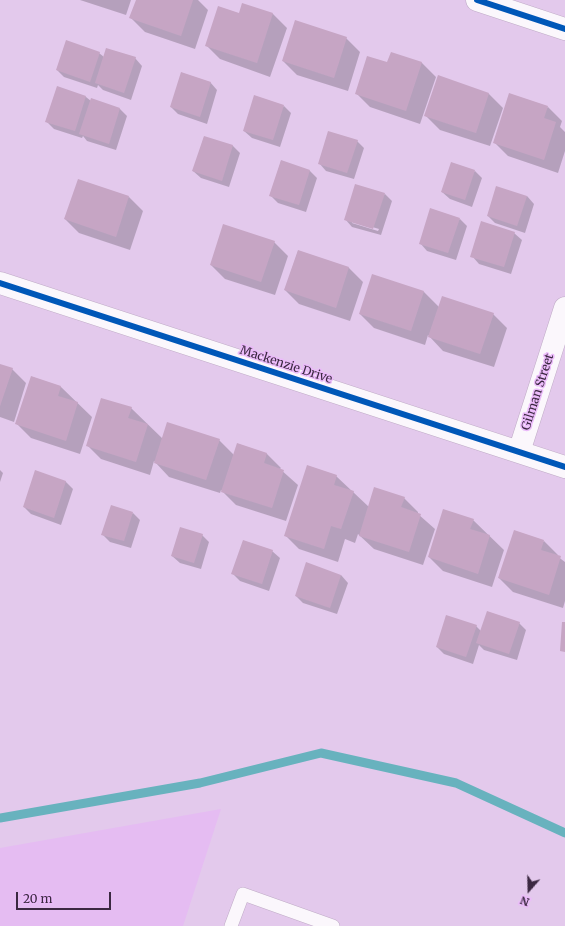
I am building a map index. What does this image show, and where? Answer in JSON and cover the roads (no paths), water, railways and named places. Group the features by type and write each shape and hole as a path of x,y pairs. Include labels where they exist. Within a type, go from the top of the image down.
{"street":[{"path":"477,0 565,29"},
{"name":"Mackenzie Drive","path":"0,283 565,468"},
{"name":"Gilman Street","path":"519,452 565,308"}],"lane":[{"path":"231,926 243,894 333,926"}],"waterway":[{"path":"0,818 200,783 321,753 456,783 565,833"}]}
